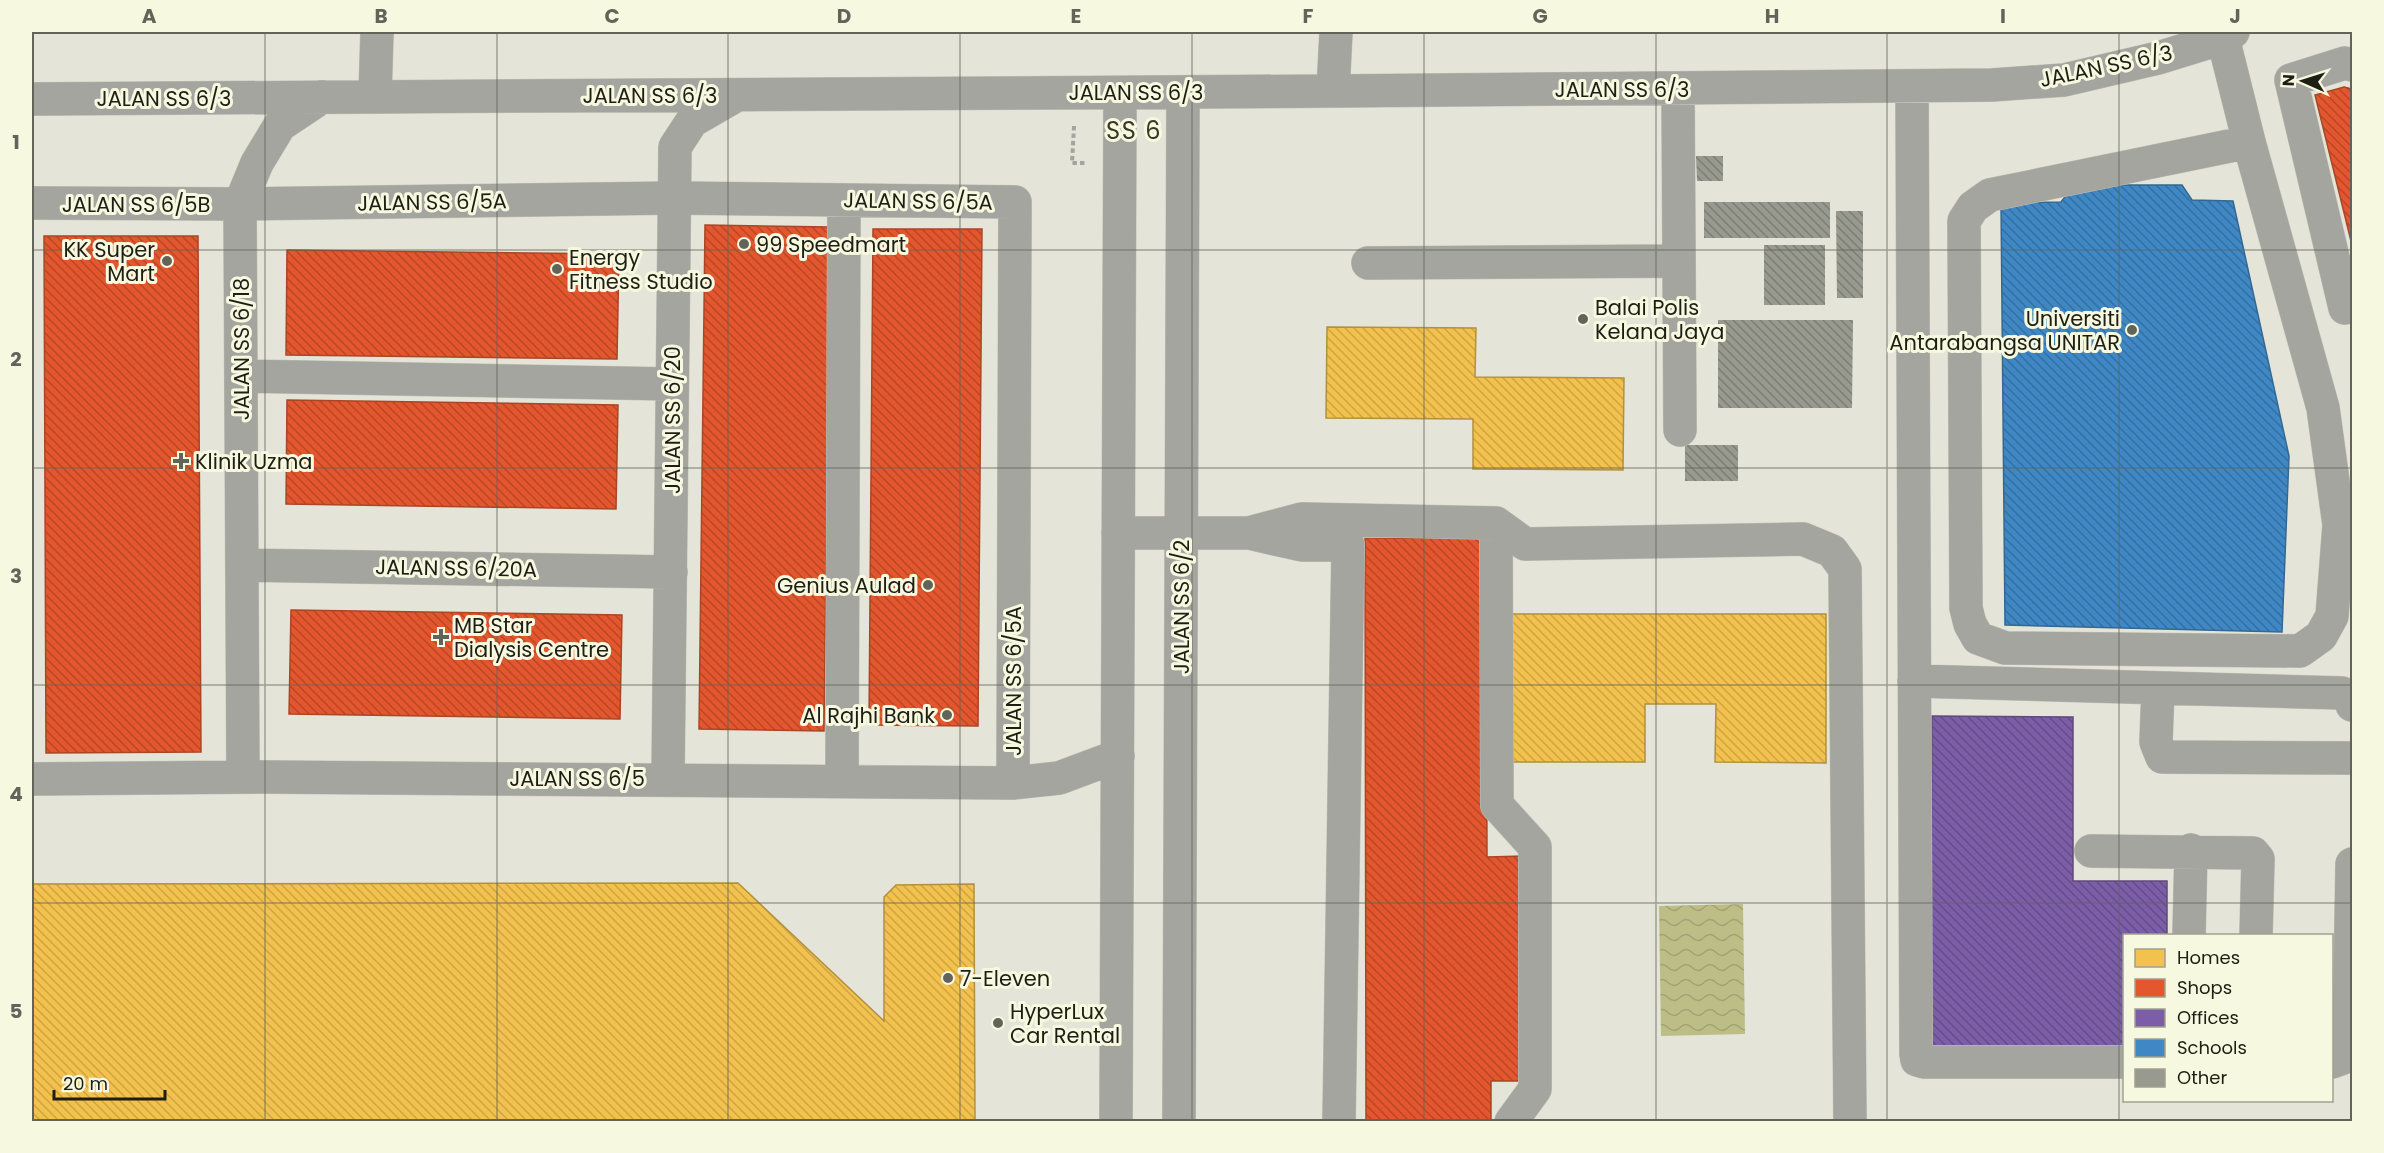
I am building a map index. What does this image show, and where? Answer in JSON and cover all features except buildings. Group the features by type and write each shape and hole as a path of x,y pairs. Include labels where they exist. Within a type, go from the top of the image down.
{"street":[{"path":"375,97 377,32"},
{"path":"1334,92 1336,32"},
{"path":"2228,35 2249,142 2323,408 2339,525 2332,616 2321,636 2300,651 2006,648 1978,638 1970,624 1966,608 1964,221 1973,207 1990,195 2249,142"},
{"name":"JALAN SS 6/3","path":"32,99 1334,92 1992,85 2064,80 2158,58 2228,35"},
{"path":"2352,65 2344,63 2291,80 2345,308 2352,306"},
{"path":"1912,87 1917,1060 1924,1062 2123,1062"},
{"path":"1678,88 1680,430"},
{"name":"JALAN SS 6/2","path":"1179,1122 1183,92"},
{"path":"1116,1122 1120,93"},
{"name":"JALAN SS 6/20","path":"668,779 675,147 692,121 739,94"},
{"name":"JALAN SS 6/18","path":"243,777 240,204 257,162 280,125 322,97"},
{"name":"JALAN SS 6/5A","path":"240,204 674,198 1015,202 1013,783"},
{"path":"842,780 844,200"},
{"name":"JALAN SS 6/5B","path":"32,203 240,204"},
{"path":"1368,263 1679,261"},
{"path":"241,376 672,384"},
{"path":"1118,532 1249,532 1302,519 1496,523 1525,544 1803,539 1832,551 1845,569 1850,1122"},
{"path":"1496,523 1497,805 1535,847 1535,1089 1511,1122"},
{"path":"1249,532 1302,545 1348,545 1339,1122"},
{"name":"JALAN SS 6/20A","path":"242,565 671,572"},
{"path":"1914,681 2342,693 2351,700 2352,705"},
{"path":"2158,688 2156,742 2162,757 2352,758"},
{"name":"JALAN SS 6/5","path":"32,779 243,777 1013,783 1059,777 1118,756"},
{"path":"2189,934 2191,850"},
{"path":"2091,851 2253,852 2258,859 2256,934"},
{"path":"2333,1061 2343,1058 2349,1051 2352,864"}],"water":[{"path":"1743,904 1745,1034 1661,1036 1659,906"}],"place":[{"name":"99 Speedmart","path":"744,244"},
{"name":"KK Super Mart","path":"167,261"},
{"name":"Energy Fitness Studio","path":"557,269"},
{"name":"Balai Polis Kelana Jaya","path":"1583,319"},
{"name":"Universiti Antarabangsa UNITAR","path":"2132,330"},
{"name":"Klinik Uzma","path":"181,461"},
{"name":"Genius Aulad","path":"928,585"},
{"name":"MB Star Dialysis Centre","path":"441,637"},
{"name":"Al Rajhi Bank","path":"947,715"},
{"name":"7-Eleven","path":"948,978"},
{"name":"HyperLux Car Rental","path":"998,1023"}],"district":[{"name":"SS 6","path":"1134,130"}]}
